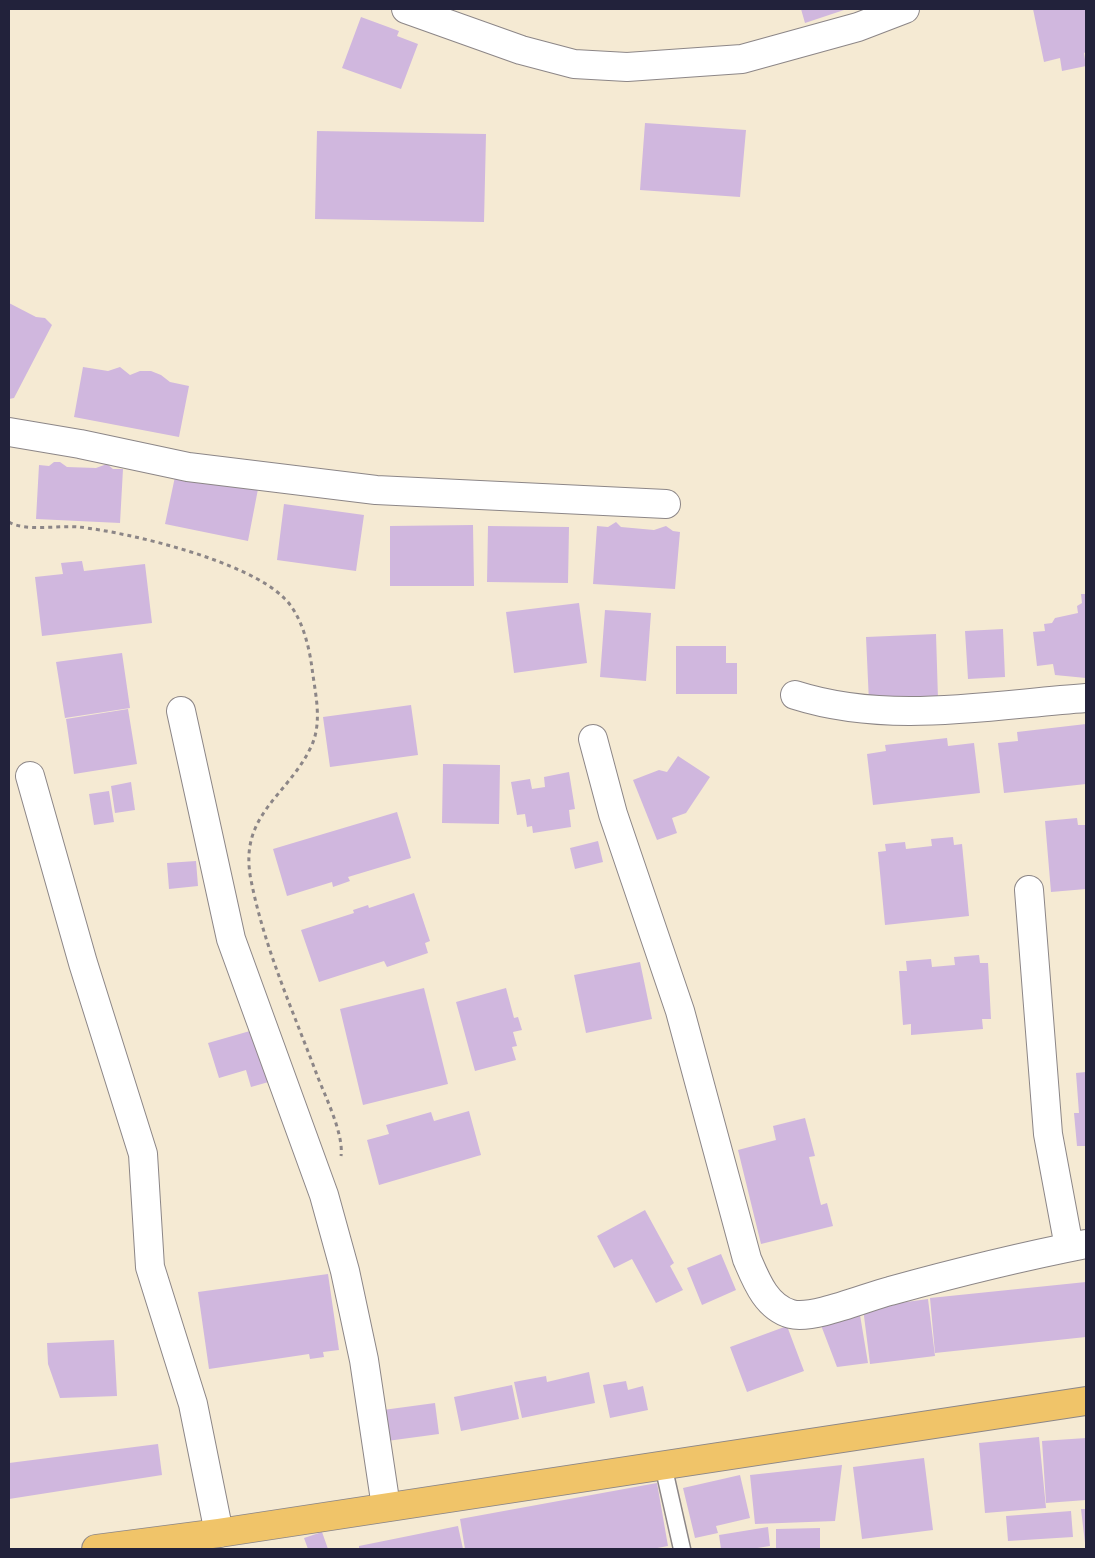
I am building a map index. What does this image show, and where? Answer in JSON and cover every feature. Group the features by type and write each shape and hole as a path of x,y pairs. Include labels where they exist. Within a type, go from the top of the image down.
{"main road":[{"path":"96,1549 219,1533 1086,1402"}],"street":[{"path":"406,9 520,50 565,62 628,67 742,59 858,27 905,9"},
{"path":"9,432 80,444 188,467 376,490 666,504"},
{"path":"795,695 823,704 875,712 934,711 1086,698"},
{"path":"181,711 231,939 324,1195 345,1271 364,1360 386,1508"},
{"path":"593,739 613,814 680,1011 747,1259 761,1289 771,1302 791,1314 816,1314 889,1291 1078,1246 1048,1134 1029,890"},
{"path":"30,776 83,963 143,1154 150,1267 193,1404 219,1533"}],"lane":[{"path":"662,1465 682,1549"}],"path":[{"path":"9,522 22,526 78,527 143,538 214,561 268,584 286,599 299,621 310,654 318,717 312,746 265,809 251,837 249,867 274,959 330,1109 341,1146 340,1160 324,1195"}],"building":[{"path":"801,9 847,9 805,23"},
{"path":"1033,9 1086,9 1086,52 1084,53 1086,66 1062,71 1060,58 1044,62"},
{"path":"361,17 399,31 397,36 418,44 401,89 342,68"},
{"path":"645,123 746,130 740,197 640,190"},
{"path":"317,131 486,134 484,222 315,219"},
{"path":"9,303 36,317 45,318 52,325 14,398 9,399"},
{"path":"83,367 108,371 120,367 130,375 140,371 151,371 161,375 170,382 189,386 179,437 74,417"},
{"path":"54,462 60,462 67,467 96,468 107,464 113,469 123,469 120,523 36,519 39,465 49,466"},
{"path":"176,472 258,489 248,541 165,524"},
{"path":"284,504 364,515 356,571 277,560"},
{"path":"616,522 621,527 654,530 666,526 673,531 680,532 675,589 593,584 597,526 608,527"},
{"path":"473,525 474,586 390,586 390,526"},
{"path":"488,526 569,527 568,583 487,582"},
{"path":"82,561 84,571 145,564 152,623 42,636 35,577 63,574 61,563"},
{"path":"1081,594 1086,594 1086,678 1055,675 1053,664 1037,666 1033,632 1045,631 1044,624 1052,623 1055,618 1078,613 1077,606 1082,603"},
{"path":"579,603 587,663 514,673 506,612"},
{"path":"605,610 651,613 646,681 600,677"},
{"path":"1003,629 1005,677 968,679 965,631"},
{"path":"936,634 938,699 869,702 866,637"},
{"path":"676,646 726,646 726,663 737,663 737,694 676,694"},
{"path":"122,653 130,708 65,718 56,662"},
{"path":"411,705 418,755 330,767 323,717"},
{"path":"128,709 137,764 74,774 66,719"},
{"path":"1086,724 1086,784 1004,793 998,743 1018,741 1017,732"},
{"path":"947,738 948,746 974,743 980,793 873,805 867,754 886,751 885,745"},
{"path":"678,756 710,777 686,813 672,818 677,833 657,840 633,780 659,770 667,772"},
{"path":"443,764 500,765 499,824 442,823"},
{"path":"569,772 575,809 569,810 571,827 533,833 532,826 527,827 525,814 517,815 511,782 530,779 532,789 545,787 544,777"},
{"path":"131,782 135,810 115,813 111,786"},
{"path":"109,791 114,822 94,825 89,794"},
{"path":"397,812 411,858 348,877 350,881 333,887 332,882 287,896 273,849"},
{"path":"1077,818 1078,825 1086,825 1086,889 1051,892 1045,821"},
{"path":"953,837 954,845 962,844 969,916 885,925 878,852 886,851 885,844 905,842 906,849 932,846 931,839"},
{"path":"598,841 603,862 575,869 570,848"},
{"path":"196,861 198,886 169,889 167,863"},
{"path":"414,893 430,941 425,943 428,953 387,967 384,961 319,982 301,930 354,913 353,910 368,905 369,908"},
{"path":"979,955 980,963 988,963 991,1019 982,1019 983,1029 911,1035 911,1024 903,1025 899,971 907,971 906,961 931,959 932,967 955,965 954,957"},
{"path":"640,962 652,1019 586,1033 574,975"},
{"path":"424,988 448,1084 363,1105 340,1009"},
{"path":"506,988 514,1018 518,1017 522,1030 513,1032 517,1046 512,1047 516,1060 475,1071 456,1002"},
{"path":"257,1029 272,1081 251,1087 246,1070 219,1078 208,1043"},
{"path":"1086,1072 1086,1146 1077,1146 1074,1113 1079,1113 1076,1073"},
{"path":"469,1111 481,1155 379,1185 367,1140 389,1134 386,1125 431,1112 434,1121"},
{"path":"805,1118 815,1156 809,1157 821,1205 827,1203 833,1226 761,1244 738,1150 776,1140 773,1126"},
{"path":"645,1210 674,1263 670,1266 683,1290 656,1303 632,1259 614,1268 597,1236"},
{"path":"721,1254 736,1290 702,1305 687,1268"},
{"path":"328,1274 339,1350 323,1352 324,1357 310,1359 309,1354 209,1369 198,1292"},
{"path":"1086,1282 1086,1337 935,1353 930,1298"},
{"path":"928,1299 935,1356 870,1364 863,1308"},
{"path":"860,1315 868,1363 837,1367 819,1320"},
{"path":"787,1326 804,1371 747,1392 730,1347"},
{"path":"114,1340 117,1396 60,1398 48,1364 47,1343"},
{"path":"589,1372 595,1403 522,1418 514,1382 546,1376 547,1382"},
{"path":"626,1381 628,1390 643,1386 648,1410 610,1418 603,1385"},
{"path":"512,1385 519,1419 461,1431 454,1397"},
{"path":"435,1403 439,1434 387,1441 383,1410"},
{"path":"1039,1437 1046,1508 985,1513 979,1443"},
{"path":"1086,1438 1086,1500 1046,1503 1042,1441"},
{"path":"158,1444 162,1475 9,1499 9,1463"},
{"path":"924,1458 933,1530 862,1539 853,1467"},
{"path":"842,1465 835,1521 755,1524 750,1475"},
{"path":"740,1475 750,1518 716,1526 718,1533 695,1538 683,1488"},
{"path":"657,1483 668,1546 652,1549 465,1549 460,1519"},
{"path":"1081,1509 1086,1509 1086,1543 1085,1543"},
{"path":"1071,1511 1073,1537 1008,1541 1006,1516"},
{"path":"458,1526 463,1549 359,1549 359,1546"},
{"path":"768,1527 770,1546 751,1549 721,1549 719,1535"},
{"path":"820,1528 820,1549 776,1549 776,1529"},
{"path":"322,1532 328,1549 308,1549 304,1538"}]}
